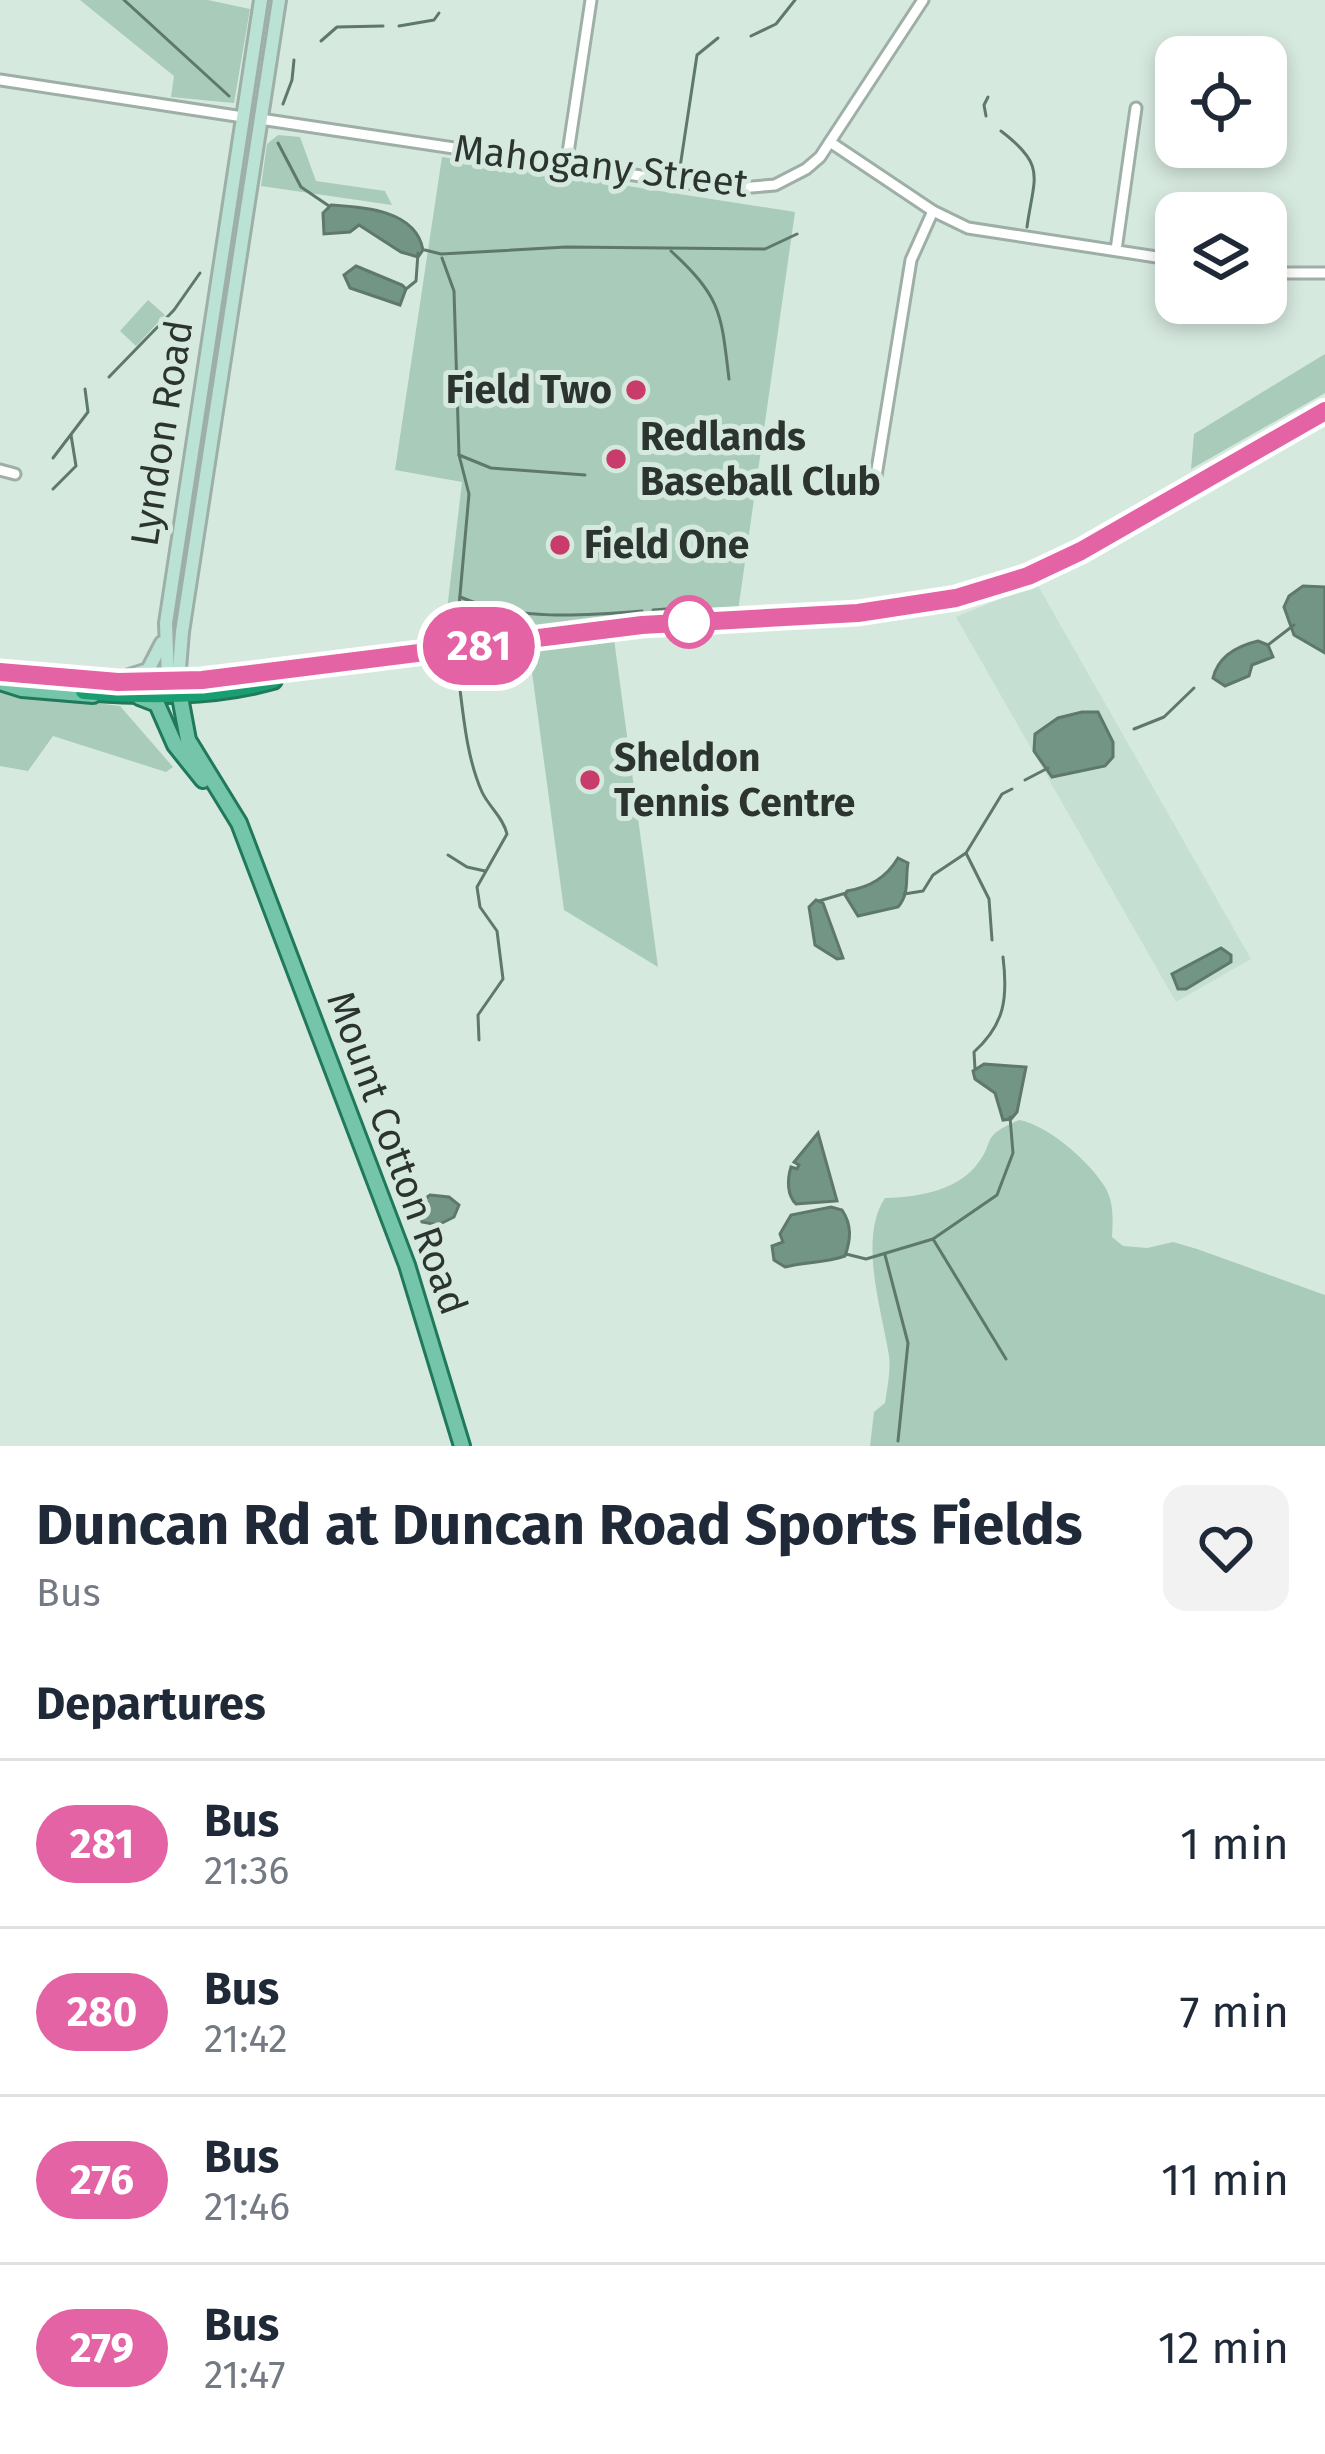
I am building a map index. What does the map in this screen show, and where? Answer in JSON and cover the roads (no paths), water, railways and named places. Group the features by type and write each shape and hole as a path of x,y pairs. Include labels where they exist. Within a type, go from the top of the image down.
{"highway":[{"path":"1,679 38,676 173,688 642,625 858,613 956,598 1028,576 1081,551 1325,411"},
{"path":"1,679 226,691 350,663"}],"main road":[{"name":"Lyndon Road","path":"248,858 223,801 181,742 166,623 261,0"},
{"name":"Lyndon Road","path":"173,688 279,0"},
{"path":"243,117 260,119"},
{"path":"178,543 196,546"},
{"path":"38,676 140,675 159,654 166,623"},
{"name":"Mount Cotton Road","path":"1,679 31,690 155,701 176,745 220,804 261,886"},
{"name":"Mount Cotton Road","path":"173,688 192,749 231,807 407,1264 462,1446"},
{"path":"183,723 190,708 226,691"}],"street":[{"path":"566,166 591,0"},
{"name":"Mahogany Street","path":"260,119 728,189 759,188 806,170 830,142 923,0"},
{"path":"0,80 243,117"},
{"path":"1116,250 1136,108"},
{"path":"830,142 933,211 982,232 1155,256"},
{"path":"877,476 910,260 933,211"},
{"path":"1287,273 1325,273"},
{"path":"0,470 15,473"}],"waterway":[{"path":"124,0 229,96"},
{"path":"751,36 776,24 795,0"},
{"path":"399,26 434,20 439,13"},
{"path":"321,41 337,27 383,26"},
{"path":"679,174 697,55 718,38"},
{"path":"283,104 294,60"},
{"path":"986,116 988,97"},
{"path":"1001,131 1025,154 1034,173 1027,227"},
{"path":"278,143 301,187 329,206"},
{"path":"425,250 441,254 566,247 765,249 797,234"},
{"path":"671,251 716,308 729,379"},
{"path":"406,289 416,281 418,253"},
{"path":"442,258 454,291 459,455 469,494 456,640"},
{"path":"109,377 174,310 200,273"},
{"path":"53,458 88,412 85,389"},
{"path":"53,489 76,466 71,435"},
{"path":"459,455 491,468 585,475"},
{"path":"460,597 527,613 642,611"},
{"path":"653,610 707,606"},
{"path":"1268,645 1294,625"},
{"path":"457,667 476,777 507,834 477,887 480,907 497,931 503,979 478,1015 479,1040"},
{"path":"1134,729 1164,717 1194,688"},
{"path":"1025,780 1048,768"},
{"path":"904,894 923,891 933,875 966,853 1002,794 1012,789"},
{"path":"966,853 989,899 992,940"},
{"path":"448,855 485,871"},
{"path":"819,901 846,893"},
{"path":"975,1069 974,1052 992,1031 1002,1009 1003,957"},
{"path":"846,1254 866,1259 933,1239 997,1195 1013,1153 1010,1117"},
{"path":"933,1239 1006,1359"},
{"path":"885,1255 908,1343 898,1441"}],"place":[{"name":"Field Two","path":"636,390"},
{"name":"Redlands Baseball Club","path":"616,459"},
{"name":"Field One","path":"560,545"},
{"name":"Sheldon Tennis Centre","path":"590,780"}]}
